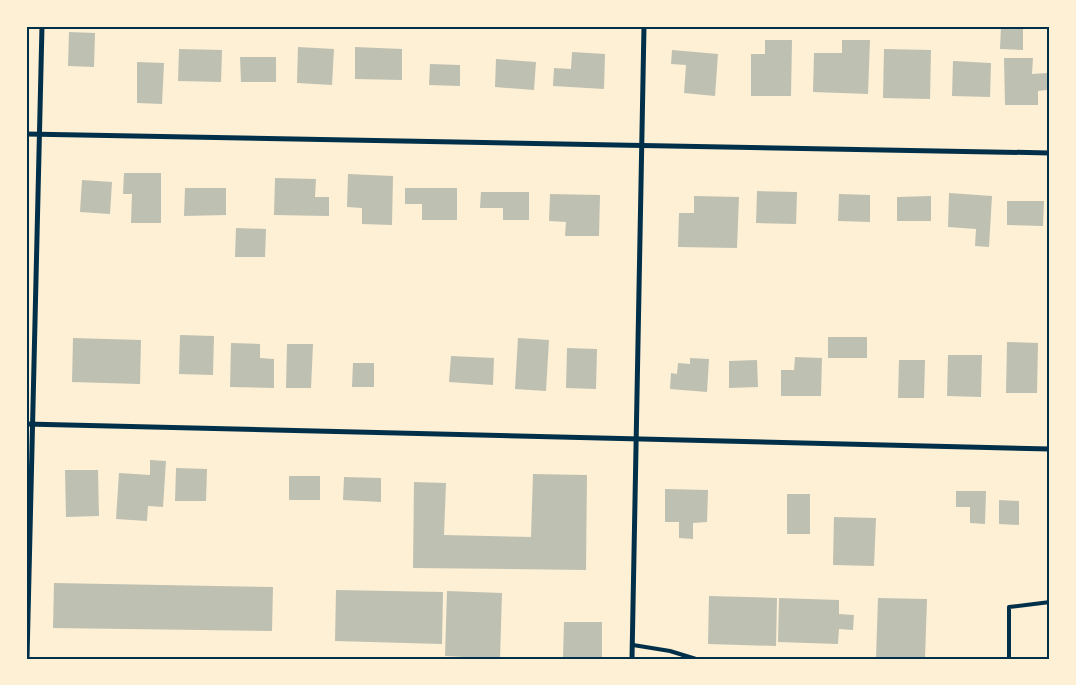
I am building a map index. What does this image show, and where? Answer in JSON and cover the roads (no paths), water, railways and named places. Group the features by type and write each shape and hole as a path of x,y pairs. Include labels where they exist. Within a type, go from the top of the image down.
{"street":[{"path":"27,659 42,26"},
{"path":"632,659 644,26"},
{"path":"26,134 1050,153"},
{"path":"26,424 1050,449"}],"lane":[{"path":"1009,659 1009,607 1050,602"},
{"path":"632,645 670,651 696,659"}]}
